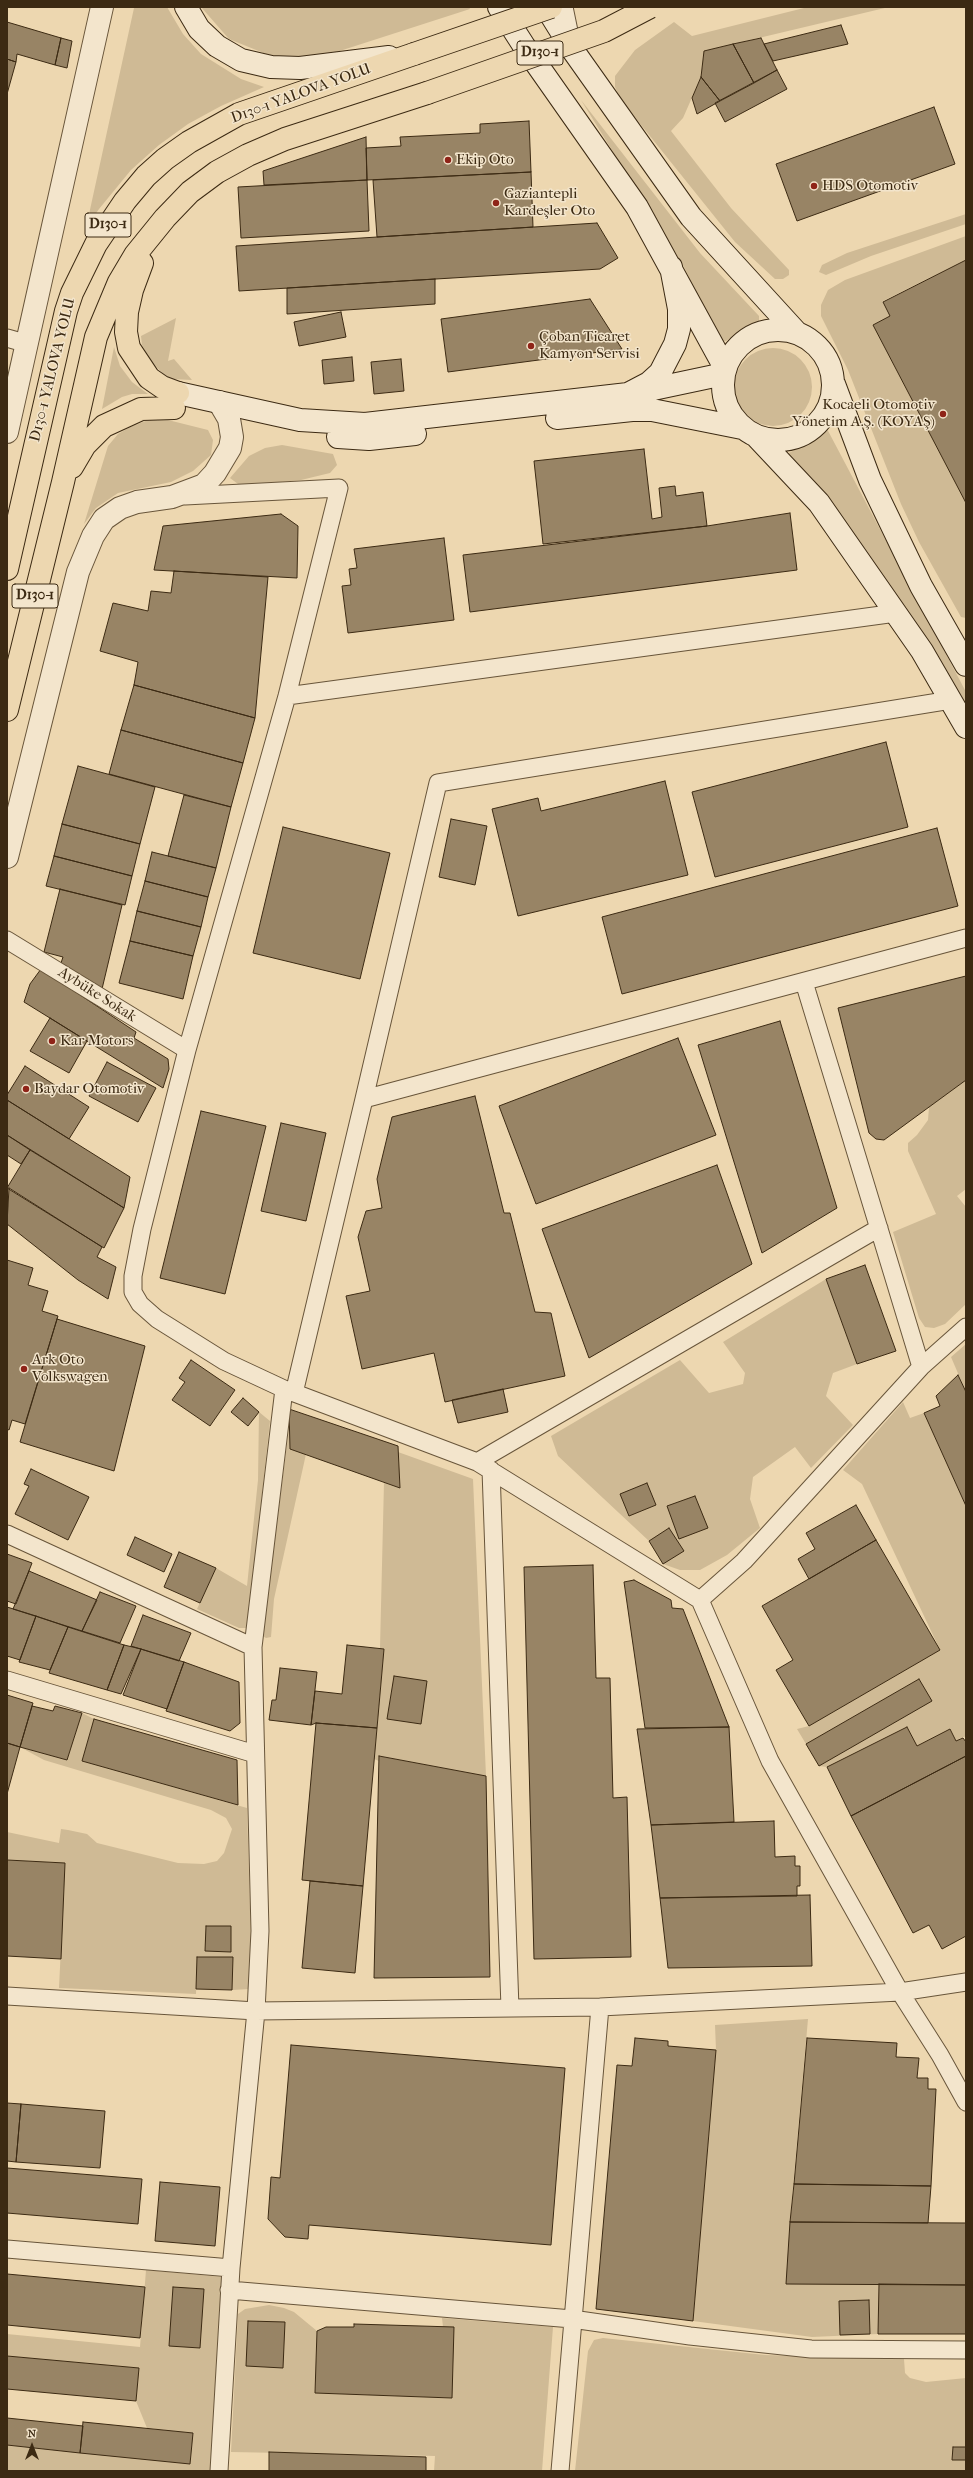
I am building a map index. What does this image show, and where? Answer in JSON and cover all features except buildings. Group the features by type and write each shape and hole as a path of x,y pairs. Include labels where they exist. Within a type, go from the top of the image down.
{"highway":[{"name":"D130-1 YALOVA YOLU","path":"7,569 70,299 96,244 126,201 146,176 165,159 188,142 239,114 551,7"},
{"name":"D130-1","path":"7,710 99,330 119,282 135,255 165,218 190,192 218,172 248,155 285,139 426,93 604,31 650,7"},
{"path":"165,218 132,290 126,332 129,348 149,378 162,387 176,400"},
{"path":"63,482 85,445 104,426 141,409 176,400"}],"main road":[{"path":"7,432 28,344 102,7"},
{"path":"186,7 199,29 217,46 241,60 271,67 300,68 414,54"},
{"path":"499,7 524,46 637,207 671,266 724,371"},
{"path":"546,7 572,49 691,217 797,333"},
{"path":"628,394 649,383 660,373 675,344 679,329 679,309 671,266"},
{"path":"966,665 921,586 870,480 834,384 831,368 823,353 812,341 797,333 779,330 762,332 746,340 733,353 724,371 722,385 724,401 731,416 749,432 819,503 922,650 966,727"},
{"path":"176,400 224,410 300,420 365,424 628,394 724,371"},
{"path":"224,410 296,433 369,439 632,410 673,413 749,432 774,441 792,439 809,431 822,419 831,403 834,384"},
{"path":"7,857 78,572 93,536 104,519 120,508 137,502 172,497 204,485 215,473 230,448 232,438 224,410"}],"street":[{"path":"564,7 572,49"},
{"path":"7,338 28,344"},
{"path":"172,497 339,488 287,696 188,1050 142,1229 134,1270 134,1292 140,1304 157,1319 224,1361 289,1391 484,1466 700,1600 770,1761 900,1992 940,2055 966,2102"},
{"path":"287,696 896,613"},
{"path":"219,2471 229,2290 256,2011 260,1931 253,1648 289,1391 364,1099 438,783 951,700"},
{"path":"364,1099 966,938"},
{"name":"Aybüke Sokak","path":"7,940 188,1050"},
{"path":"804,982 921,1368"},
{"path":"484,1466 879,1228"},
{"path":"700,1600 744,1561 921,1368 966,1327"},
{"path":"484,1466 510,2008"},
{"path":"7,1534 253,1648"},
{"path":"7,1680 255,1754"},
{"path":"7,1996 256,2011 600,2007 900,1992 966,1982"},
{"path":"560,2471 600,2007"},
{"path":"7,2249 231,2268"},
{"path":"229,2290 572,2319 690,2336 811,2349 966,2350"}],"shaded area":[{"path":"128,7 167,7 183,34 201,54 241,79 264,87 221,106 188,124 159,145 131,170 99,209 86,228 134,8"},
{"path":"201,7 469,7 470,9 321,57 289,59 266,54 229,39"},
{"path":"808,7 889,7 704,51 701,77 683,118 671,131 731,208 789,270 789,275 783,279 775,279 735,242 621,100 615,87 615,76 635,50 674,22 692,36"},
{"path":"581,100 700,253 759,316 759,322 738,332 726,341 720,342 684,267"},
{"path":"966,214 966,224 871,256 826,275 819,272 822,265 847,253"},
{"path":"966,236 966,260 883,301 890,316 873,325 966,503 966,618 961,617 919,542 901,504 848,370 821,316 821,305 828,290 845,280"},
{"path":"176,318 168,361 174,359 192,380 172,379 163,374 151,361 142,345 141,336"},
{"path":"114,347 120,366 132,382 148,394 132,394 122,397 102,409"},
{"path":"773,348 788,351 800,360 809,372 812,387 809,402 800,414 788,423 773,426 758,423 746,414 737,402 734,387 737,372 746,360 758,351"},
{"path":"164,419 208,430 213,440 211,455 193,471 171,482 118,493 96,508 84,524 108,446 118,434 130,427 148,420"},
{"path":"826,427 966,692 966,714 785,455 802,446"},
{"path":"282,445 333,454 337,465 330,473 301,480 249,485 238,484 230,478 249,456 265,448"},
{"path":"966,1080 966,1189 957,1196 966,1207 966,1304 945,1324 934,1328 925,1327 919,1318 893,1232 936,1214 908,1151 908,1143 917,1135 928,1120 929,1107"},
{"path":"826,1279 857,1364 833,1373 826,1396 853,1425 811,1468 795,1447 753,1477 750,1499 760,1528 727,1555 700,1570 680,1570 663,1564 649,1541 558,1456 551,1436 680,1360 709,1393 743,1384 745,1373 723,1342"},
{"path":"966,1344 966,1392 951,1357"},
{"path":"903,1402 910,1418 924,1413 966,1506 966,1736 956,1741 950,1729 917,1746 907,1727 827,1767 819,1766 931,1701 919,1679 806,1744 797,1729 809,1726 940,1650 862,1484 843,1470"},
{"path":"259,1412 270,1421 248,1623 246,1628 239,1628 197,1609 216,1568 247,1586 258,1480"},
{"path":"289,1429 290,1449 306,1454 274,1599 271,1637 266,1638 263,1636"},
{"path":"398,1452 473,1479 486,1776 380,1756 379,1761 374,1759 384,1649 380,1648 384,1482 400,1488"},
{"path":"82,1713 94,1719 82,1761 247,1808 252,1976 250,1989 232,1990 233,1957 197,1957 196,1994 59,1988 65,1863 7,1860 7,1832 59,1843 61,1829 68,1830 87,1834 97,1843 178,1863 204,1864 217,1861 224,1853 232,1829 226,1818 211,1810 44,1760 20,1747 67,1760"},
{"path":"808,2019 790,2222 879,2284 878,2334 812,2337 693,2321 716,2050 715,2025"},
{"path":"146,2270 222,2277 210,2471 7,2471 7,2445 190,2464 192,2433 147,2428 136,2401 138,2368 7,2356 7,2334 140,2347"},
{"path":"269,2305 294,2312 317,2331 315,2393 451,2398 442,2318 553,2327 542,2471 434,2471 435,2456 231,2452 238,2314 245,2309"},
{"path":"603,2338 765,2355 904,2359 905,2373 910,2378 926,2382 966,2378 966,2471 575,2471 588,2351 594,2340"}],"place":[{"name":"Ekip Oto","path":"448,160"},
{"name":"HDS Otomotiv","path":"814,186"},
{"name":"Gaziantepli Kardeşler Oto","path":"496,203"},
{"name":"Çoban Ticaret Kamyon Servisi","path":"531,346"},
{"name":"Kocaeli Otomotiv Yönetim A.Ş. (KOYAŞ)","path":"943,414"},
{"name":"Kar Motors","path":"52,1041"},
{"name":"Baydar Otomotiv","path":"26,1089"},
{"name":"Ark Oto Volkswagen","path":"24,1369"}]}
